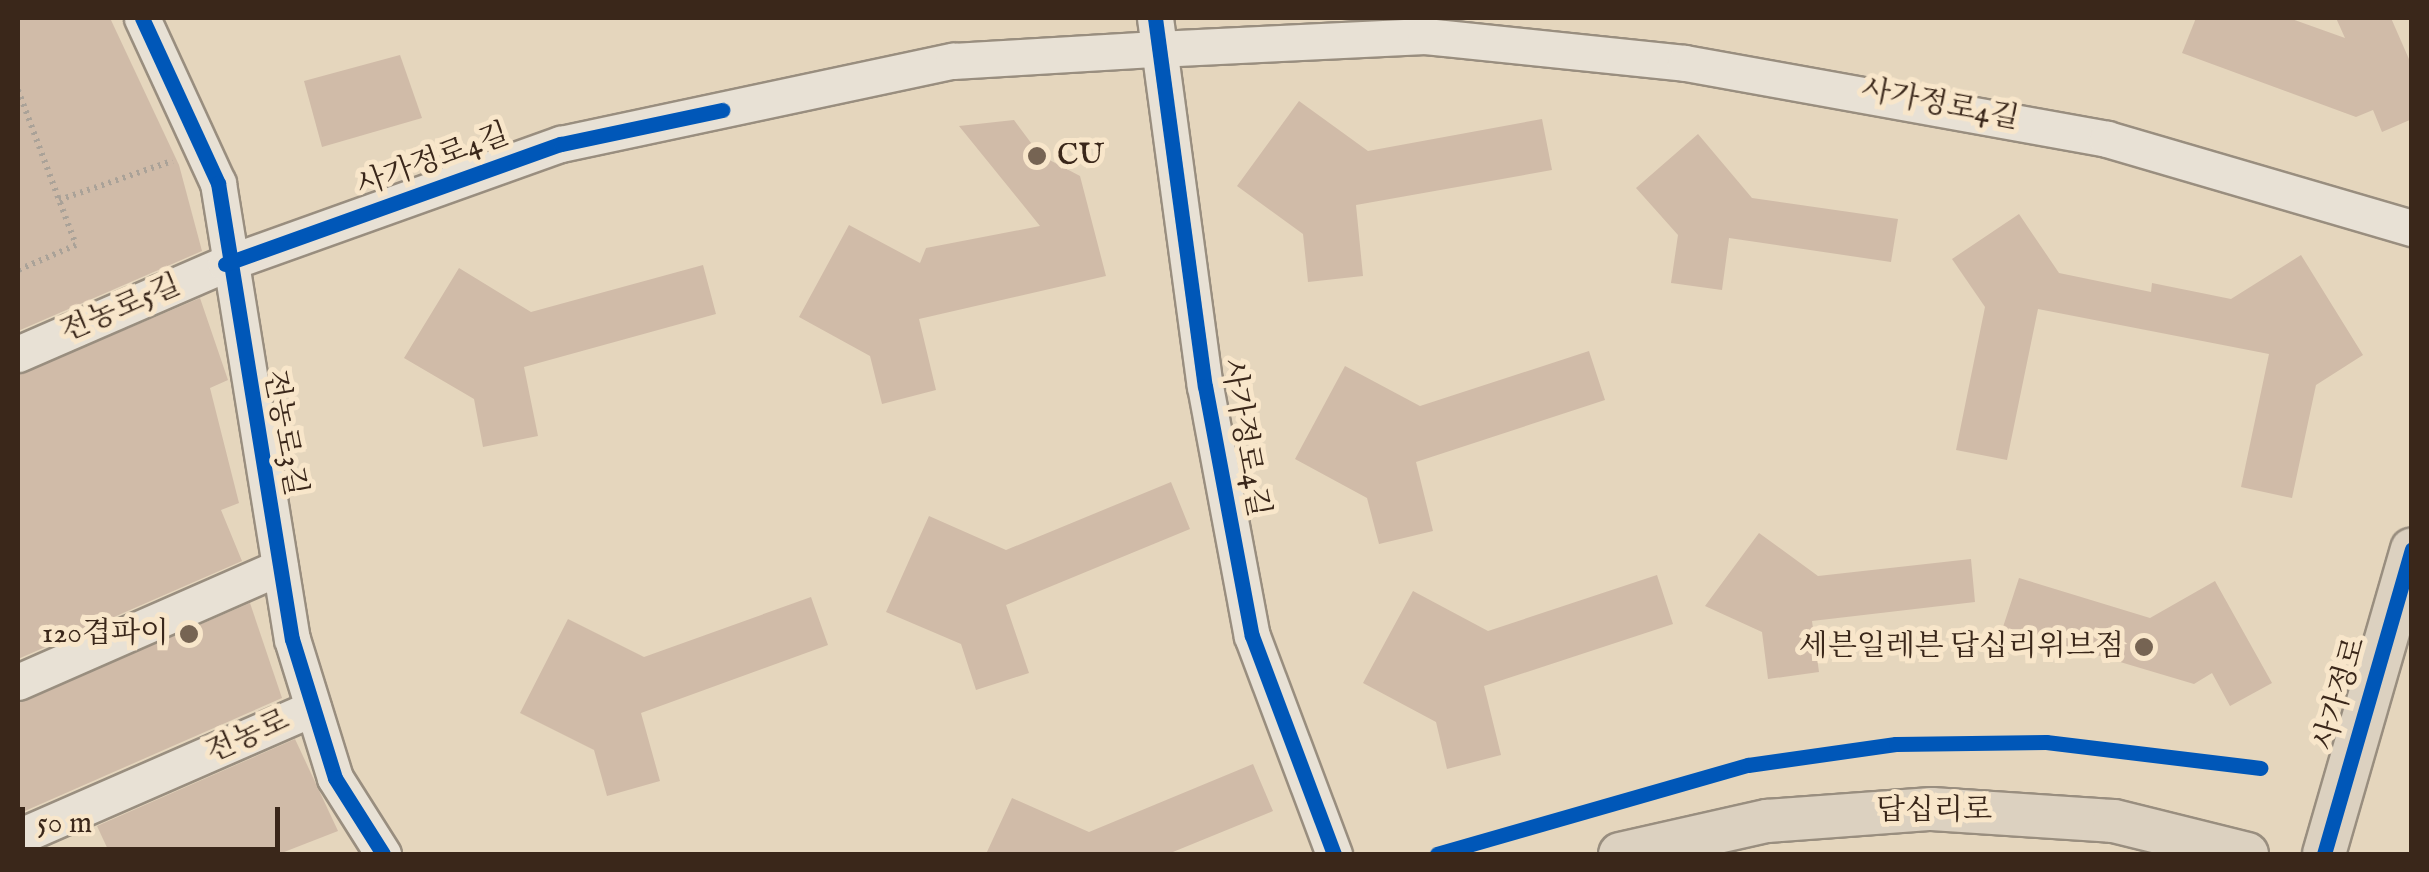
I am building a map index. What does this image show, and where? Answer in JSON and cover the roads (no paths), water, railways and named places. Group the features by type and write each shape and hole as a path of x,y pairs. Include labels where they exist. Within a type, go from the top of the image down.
{"main road":[{"name":"사가정로","path":"2324,854 2412,549"},
{"name":"답십리로","path":"1620,854 1767,821 1932,809 2114,821 2247,854"}],"street":[{"name":"전농로3길","path":"142,18 205,146 280,567 334,778 373,852"},
{"name":"사가정로4길","path":"225,264 561,144 953,61 1156,33 1425,36 1720,68 2106,140 2412,228"},
{"name":"사가정로4길","path":"1156,33 1252,636 1334,854"},
{"name":"전농로5길","path":"18,354 225,264"},
{"path":"18,682 280,567"},
{"name":"전농로","path":"18,837 314,708"}],"place":[{"name":"CU","path":"1037,156"},
{"name":"120겹파이","path":"189,634"},
{"name":"세븐일레븐 답십리위브점","path":"2144,647"}]}
